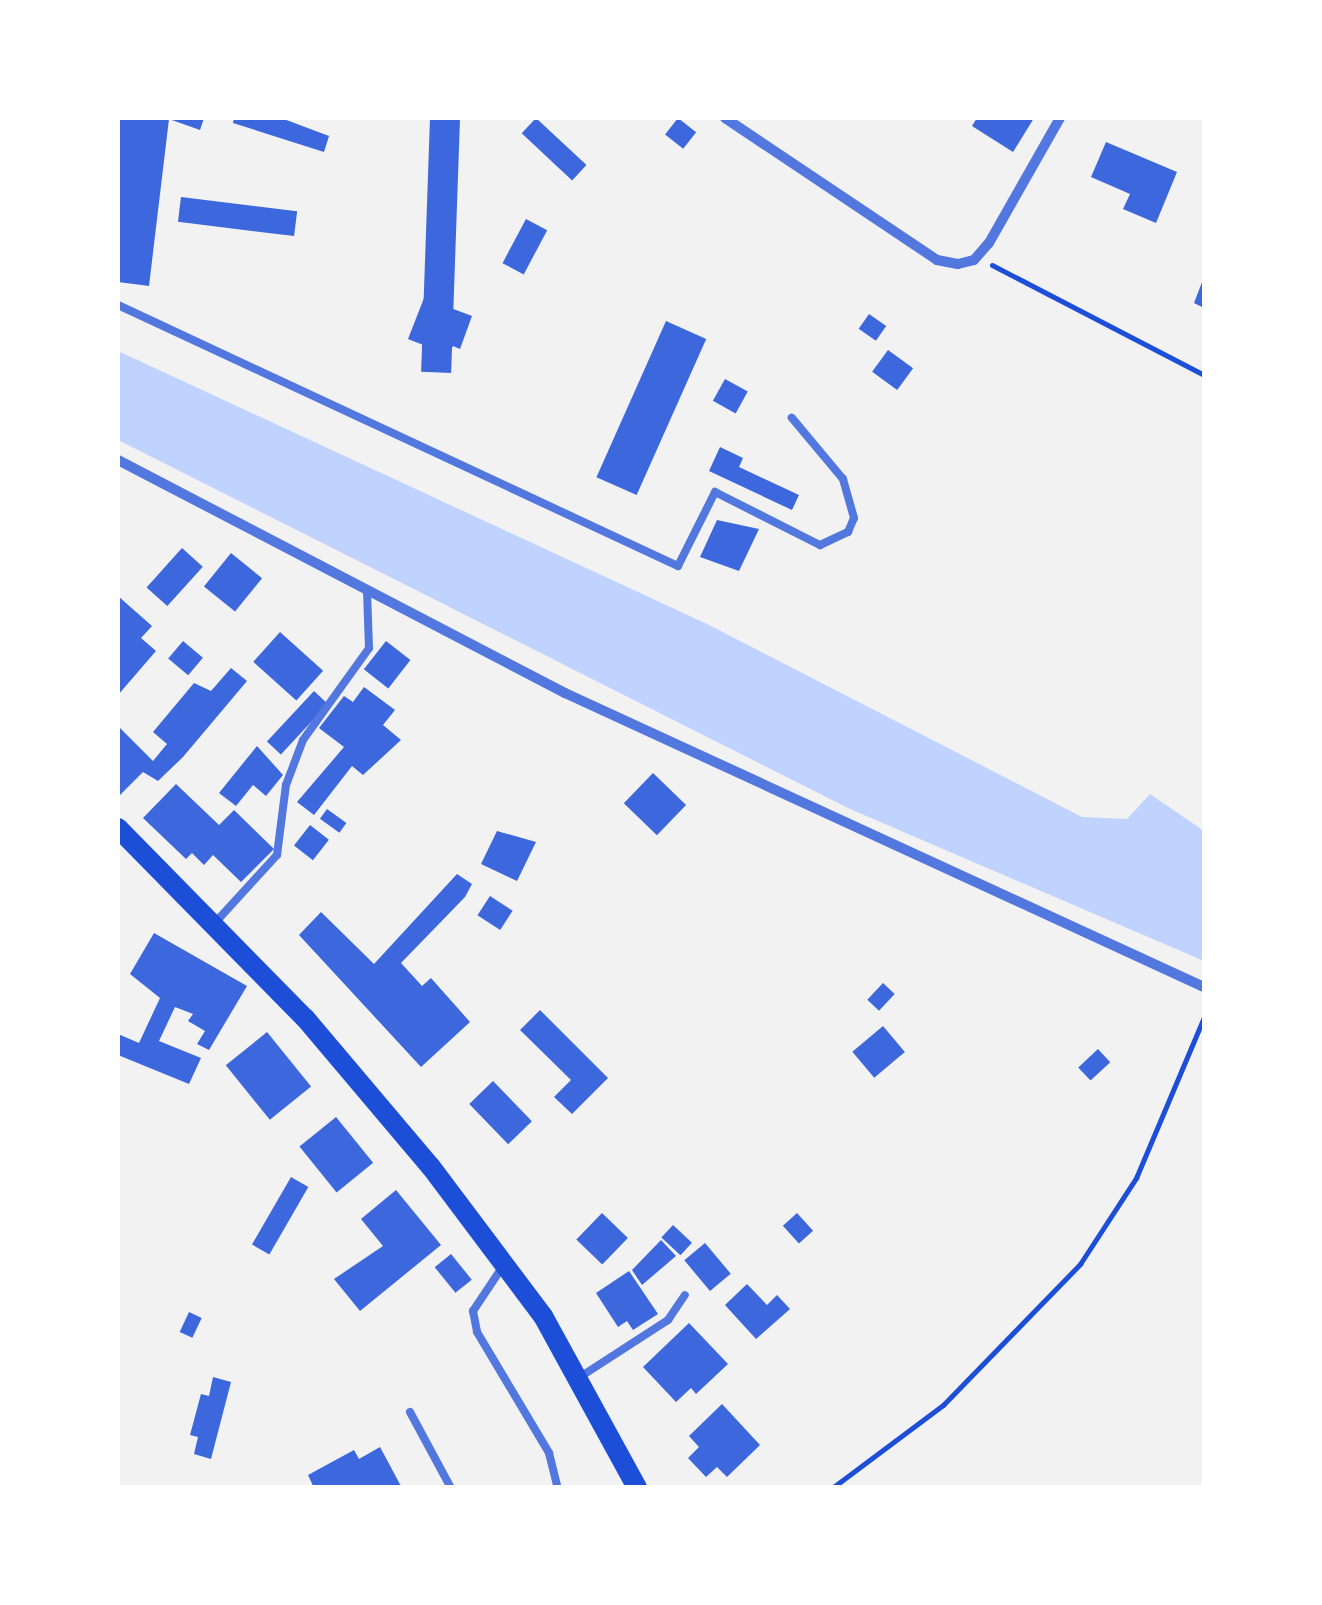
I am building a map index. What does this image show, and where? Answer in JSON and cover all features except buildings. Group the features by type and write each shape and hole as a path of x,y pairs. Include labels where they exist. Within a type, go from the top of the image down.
{"main road":[{"path":"118,828 305,1018 506,1262 580,1377 638,1488"}],"street":[{"path":"725,118 938,260 974,260 1060,118"},
{"path":"118,460 565,693 1204,987"}],"lane":[{"path":"118,305 678,566 716,492 820,546 848,532 854,518 843,478 792,418"},
{"path":"213,925 278,856 286,785 303,740 369,648 367,591"},
{"path":"506,1262 480,1292 473,1311 477,1332 549,1453 558,1488"},
{"path":"580,1377 668,1320 684,1295"},
{"path":"410,1412 450,1488"}],"path":[{"path":"974,260 1015,272 1204,374"},
{"path":"832,1488 943,1405 1080,1264 1136,1178 1204,1017"}],"water":[{"path":"118,351 707,624 1082,817 1127,819 1150,794 1204,831 1204,961 850,809 118,440"}]}
